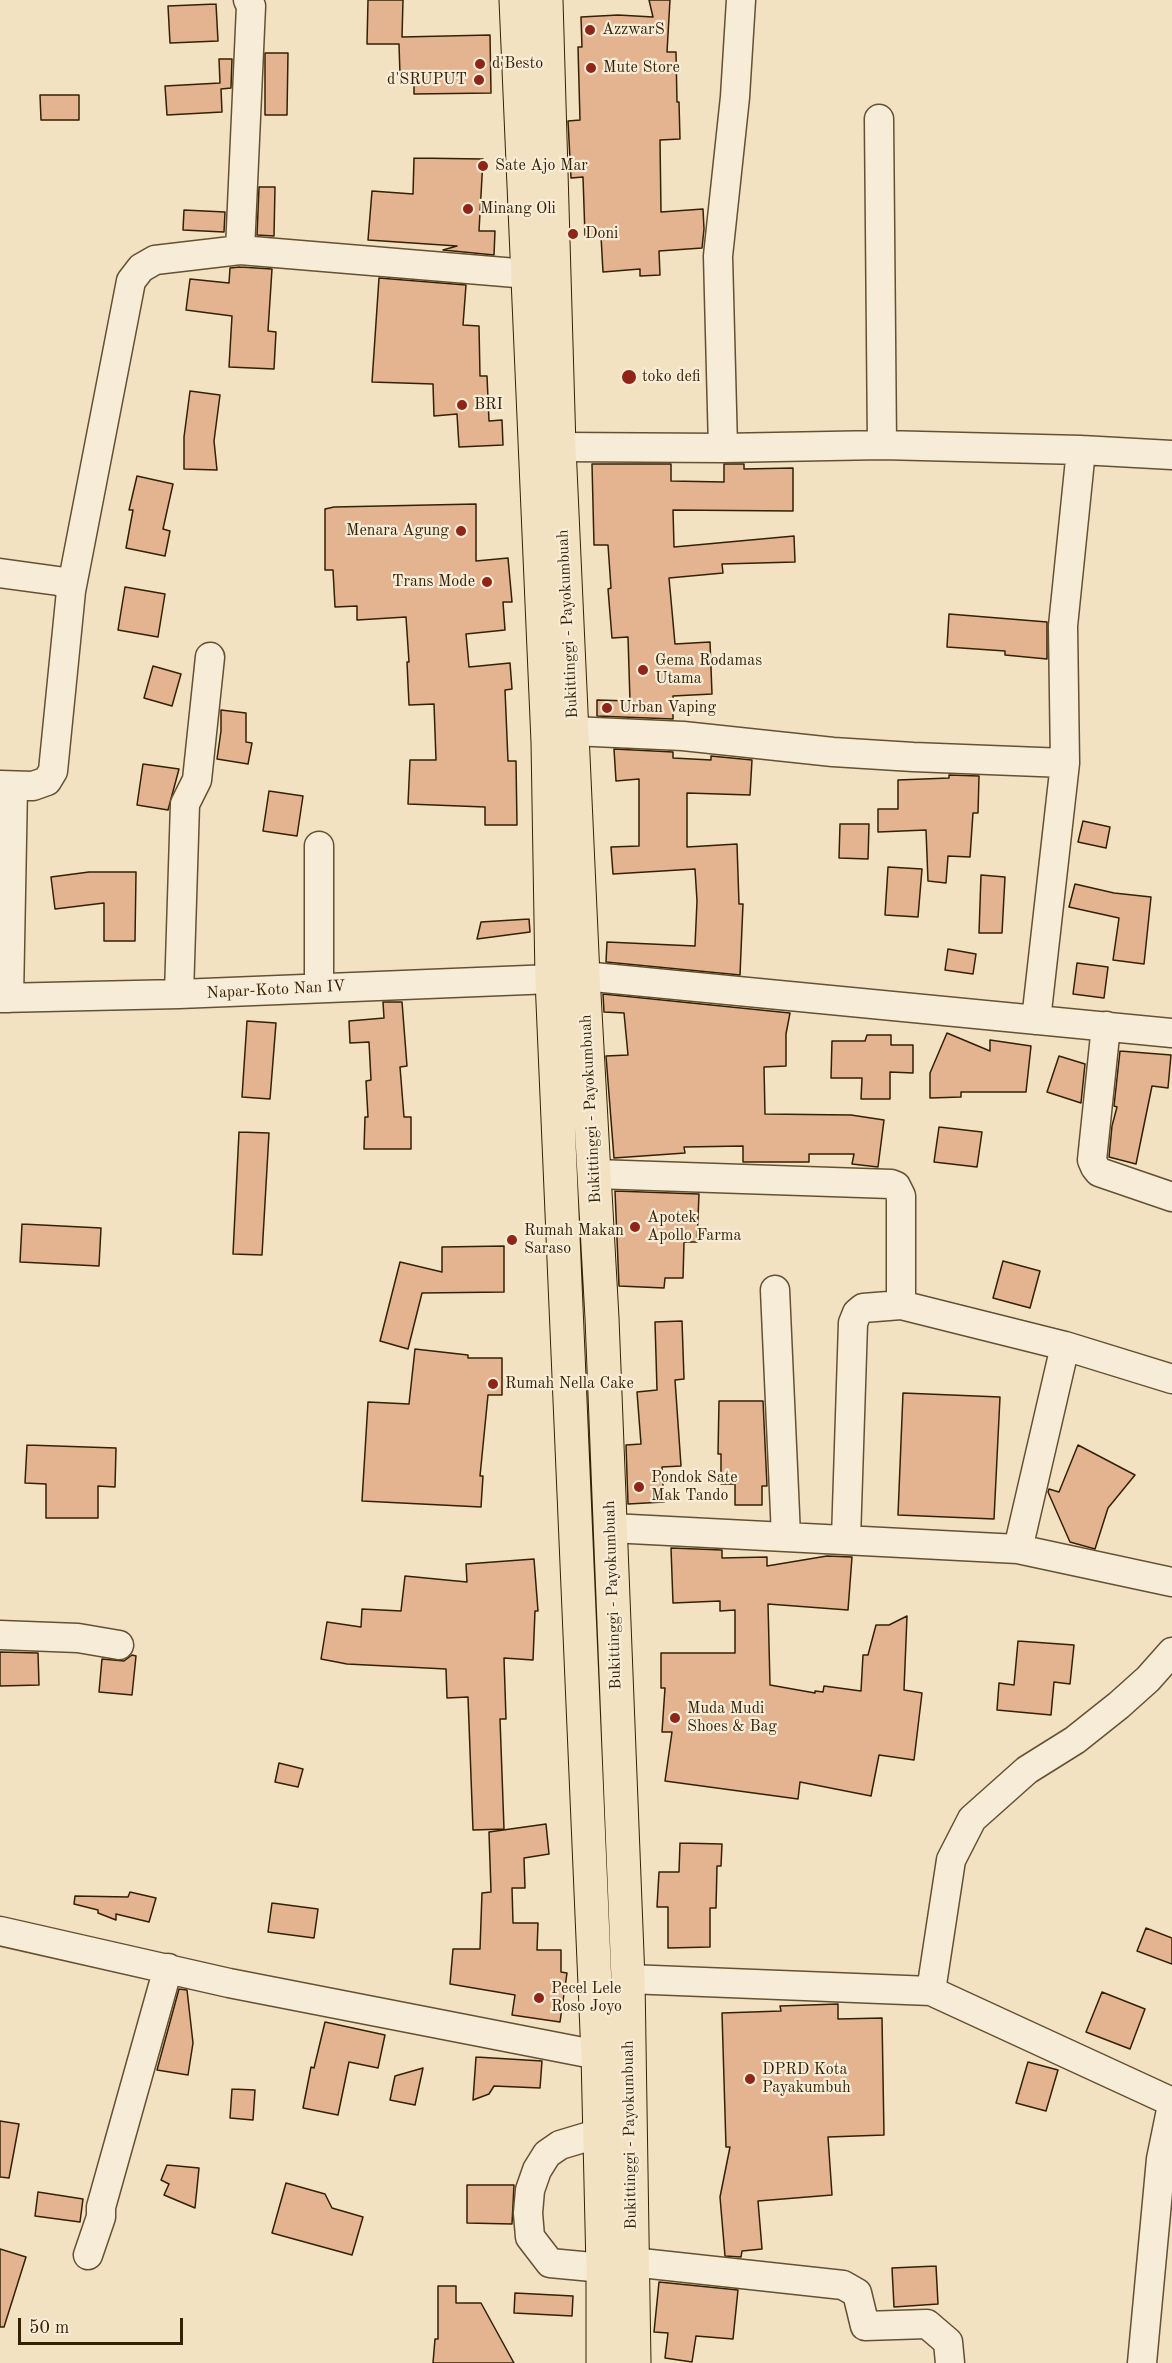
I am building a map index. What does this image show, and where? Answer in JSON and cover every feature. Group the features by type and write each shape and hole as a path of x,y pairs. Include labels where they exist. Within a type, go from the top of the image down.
{"highway":[{"name":"Bukittinggi - Payokumbuah","path":"516,0 548,742 567,978 595,1174 628,1979 618,2265 603,2363"},
{"name":"Bukittinggi - Payokumbuah","path":"546,0 559,447 572,731 567,978 567,1321 600,2133 634,2363"},
{"path":"567,1321 602,1318"},
{"path":"571,1426 604,1425"}],"street":[{"path":"240,250 251,6 248,0"},
{"path":"723,448 718,256 735,97 741,0"},
{"path":"879,119 882,445"},
{"path":"4,998 7,785 33,786 47,781 53,771 71,591 131,281 141,268 155,260 240,250 528,274"},
{"path":"559,447 723,448 882,445 1081,450 1172,455"},
{"path":"1036,1020 1065,764 1063,626 1081,450"},
{"path":"0,573 58,581 66,584 71,591"},
{"path":"179,994 185,804 197,780 210,657"},
{"path":"572,731 683,736 844,753 1065,764"},
{"path":"318,988 319,846"},
{"name":"Napar-Koto Nan IV","path":"4,998 179,994 567,978 1172,1033"},
{"path":"1106,1026 1092,1160 1099,1172 1172,1197"},
{"path":"595,1174 879,1183 896,1186 901,1196 901,1305"},
{"path":"775,1290 786,1536"},
{"path":"846,1539 853,1323 857,1313 863,1308 901,1305 1065,1346 1172,1379"},
{"path":"1018,1549 1065,1346"},
{"path":"611,1528 1018,1549 1172,1582"},
{"path":"0,1635 78,1638 119,1645"},
{"path":"932,1991 951,1860 972,1819 1027,1770 1075,1740 1119,1705 1148,1679 1172,1652"},
{"path":"0,1931 229,1983 598,2055"},
{"path":"88,2255 101,2217 101,2207 168,1968"},
{"path":"628,1979 932,1991 1172,2104 1142,2363"},
{"path":"600,2133 560,2145 547,2154 537,2170 530,2190 528,2212 530,2237 550,2263 618,2265 843,2286 857,2293 865,2326 927,2324 948,2342 950,2363"}],"building":[{"path":"368,0 403,0 402,37 490,35 491,93 414,94 414,75 400,75 399,44 367,44"},
{"path":"649,0 670,0 667,52 676,52 677,102 679,102 680,139 660,140 661,212 703,209 704,229 702,248 659,251 660,275 640,276 640,269 603,272 601,236 585,236 583,177 571,178 568,121 580,120 578,47 582,47 581,17 618,15 653,17"},
{"path":"216,4 218,41 170,43 168,6"},
{"path":"265,53 288,53 287,115 265,115"},
{"path":"219,59 232,59 231,88 221,89 222,112 167,115 165,86 220,83"},
{"path":"40,95 79,95 79,120 41,120"},
{"path":"414,158 483,159 479,231 495,231 494,255 443,250 457,246 368,240 372,191 413,194"},
{"path":"259,187 275,187 274,236 257,235"},
{"path":"184,210 225,212 224,232 183,230"},
{"path":"230,268 272,269 268,331 276,332 274,369 229,367 232,316 186,310 190,279 229,283"},
{"path":"379,278 466,285 463,325 479,326 480,376 487,376 489,421 502,420 503,445 459,447 457,414 434,416 433,384 372,382"},
{"path":"190,391 220,395 214,441 217,470 184,469 184,437"},
{"path":"592,464 671,464 671,481 724,482 724,464 744,464 744,469 793,468 793,511 673,510 674,547 794,536 795,562 722,564 723,573 669,578 675,644 710,642 712,694 673,696 673,719 597,716 597,700 630,701 628,637 612,638 608,589 611,588 608,545 594,545"},
{"path":"137,476 173,484 163,529 170,531 165,556 126,548 133,510 129,510"},
{"path":"476,504 476,561 508,558 512,602 503,602 505,630 466,634 469,667 510,663 512,689 505,690 508,761 516,761 517,825 485,825 485,807 408,804 410,760 436,760 434,704 409,705 406,617 357,620 357,606 335,607 333,570 325,570 325,509"},
{"path":"125,587 165,594 158,637 118,630"},
{"path":"949,614 1047,622 1047,659 1005,655 1005,651 947,647"},
{"path":"153,666 181,674 172,706 144,698"},
{"path":"221,710 246,713 246,742 252,743 248,764 217,759"},
{"path":"614,749 673,752 673,758 711,760 711,756 752,760 750,795 687,793 687,847 737,844 739,904 743,904 740,975 606,962 607,942 695,946 697,901 695,869 613,874 611,847 639,846 639,779 616,781"},
{"path":"143,764 179,769 168,810 137,805"},
{"path":"949,775 979,776 978,813 973,813 970,857 948,856 946,883 928,881 926,830 878,832 878,809 898,809 898,780 949,778"},
{"path":"269,791 303,796 297,836 263,831"},
{"path":"1083,821 1110,827 1106,848 1078,842"},
{"path":"840,824 869,824 868,859 839,858"},
{"path":"888,867 922,869 918,917 885,915"},
{"path":"89,872 136,872 135,941 104,941 104,903 55,909 51,877"},
{"path":"981,875 1005,877 1002,933 979,933"},
{"path":"1075,884 1114,893 1151,897 1144,964 1113,960 1119,918 1069,907"},
{"path":"529,919 530,932 477,939 481,922"},
{"path":"948,949 976,954 973,974 945,970"},
{"path":"1077,963 1108,967 1104,998 1073,994"},
{"path":"603,994 790,1013 786,1034 786,1066 764,1067 765,1114 851,1115 884,1120 878,1167 852,1164 854,1154 809,1154 809,1162 743,1162 743,1146 684,1147 685,1153 614,1158 606,1056 628,1055 624,1013 604,1012"},
{"path":"383,1002 402,1002 407,1066 400,1067 404,1117 411,1117 411,1149 364,1149 365,1117 368,1117 366,1081 371,1080 369,1042 350,1043 349,1021 384,1018"},
{"path":"247,1021 276,1023 270,1099 242,1097"},
{"path":"947,1033 990,1051 990,1040 1031,1046 1026,1092 961,1092 961,1097 930,1098 930,1073"},
{"path":"867,1035 891,1035 891,1045 913,1045 913,1073 890,1072 890,1099 861,1099 862,1078 831,1078 832,1041 865,1041"},
{"path":"1120,1051 1171,1055 1168,1088 1152,1086 1136,1164 1109,1157 1112,1126 1117,1107 1114,1106"},
{"path":"1059,1056 1085,1064 1081,1103 1047,1092"},
{"path":"939,1127 982,1132 977,1167 934,1162"},
{"path":"239,1132 269,1133 262,1255 233,1254"},
{"path":"615,1191 699,1194 697,1242 684,1242 683,1278 665,1278 664,1288 619,1286"},
{"path":"22,1224 101,1228 99,1266 20,1262"},
{"path":"504,1246 504,1292 422,1293 408,1349 380,1341 400,1262 442,1272 442,1247"},
{"path":"1003,1261 1040,1271 1030,1308 993,1298"},
{"path":"682,1321 684,1379 675,1380 681,1466 662,1467 664,1502 628,1504 626,1445 641,1444 637,1392 657,1390 655,1322"},
{"path":"415,1349 468,1355 468,1358 502,1358 502,1395 488,1395 480,1476 483,1476 481,1507 362,1501 368,1402 409,1404"},
{"path":"903,1393 1000,1397 994,1519 898,1515"},
{"path":"719,1401 763,1401 767,1486 762,1486 762,1505 735,1505 735,1484 721,1484 721,1454 718,1454"},
{"path":"27,1445 116,1448 115,1487 98,1486 98,1518 46,1518 46,1484 25,1483"},
{"path":"1078,1445 1135,1475 1108,1508 1095,1549 1070,1542 1048,1492 1049,1489 1059,1492"},
{"path":"671,1548 722,1550 722,1558 767,1557 767,1566 827,1556 852,1557 848,1610 768,1604 770,1685 815,1693 815,1691 823,1692 824,1686 861,1691 863,1655 868,1655 876,1625 889,1625 907,1616 904,1690 922,1693 914,1760 879,1755 871,1796 800,1782 798,1799 665,1781 672,1732 662,1732 665,1688 661,1688 661,1653 735,1653 735,1610 720,1611 720,1601 673,1603"},
{"path":"534,1559 538,1611 535,1611 533,1660 504,1658 506,1719 500,1719 504,1829 473,1830 468,1697 447,1698 446,1669 347,1664 321,1659 327,1622 361,1627 362,1609 401,1611 405,1576 467,1582 466,1564"},
{"path":"1018,1641 1074,1645 1070,1684 1054,1682 1051,1715 997,1710 999,1683 1014,1685"},
{"path":"0,1652 38,1653 39,1685 0,1686"},
{"path":"132,1655 136,1656 132,1695 99,1692 102,1659 124,1661"},
{"path":"279,1763 303,1769 298,1787 275,1782"},
{"path":"546,1824 549,1854 524,1858 525,1888 512,1888 513,1923 538,1923 537,1950 561,1950 561,1972 567,1973 560,2022 512,2015 515,1995 450,1984 453,1949 480,1949 482,1893 491,1892 489,1832"},
{"path":"680,1843 722,1844 721,1866 717,1866 716,1908 710,1908 710,1947 668,1948 668,1907 657,1907 659,1872 679,1872"},
{"path":"130,1892 156,1898 149,1922 116,1914 116,1920 98,1913 98,1910 74,1904 75,1896 128,1897"},
{"path":"272,1903 318,1909 314,1938 268,1932"},
{"path":"1146,1928 1172,1938 1172,1964 1137,1951"},
{"path":"179,1989 187,1990 193,2043 188,2075 157,2070"},
{"path":"1102,1992 1145,2009 1130,2049 1086,2032"},
{"path":"838,2004 838,2019 882,2018 884,2135 828,2137 832,2195 758,2201 762,2249 742,2251 741,2257 725,2256 720,2197 730,2147 726,2147 722,2013 781,2011 780,2006"},
{"path":"325,2022 385,2035 378,2068 349,2062 338,2115 303,2108 311,2067 314,2068"},
{"path":"476,2057 542,2061 540,2088 494,2086 489,2094 473,2100"},
{"path":"1028,2062 1058,2070 1046,2111 1016,2103"},
{"path":"423,2068 415,2105 390,2100 395,2076"},
{"path":"232,2089 255,2090 253,2120 230,2118"},
{"path":"0,2121 19,2124 9,2178 0,2177"},
{"path":"167,2165 199,2168 195,2208 164,2195 169,2184 161,2180"},
{"path":"286,2183 325,2194 332,2208 363,2217 352,2255 272,2233"},
{"path":"467,2185 514,2185 512,2224 467,2223"},
{"path":"38,2192 83,2199 80,2222 35,2216"},
{"path":"0,2249 26,2257 4,2327 0,2327"},
{"path":"936,2266 938,2304 894,2307 892,2268"},
{"path":"659,2282 738,2290 733,2339 696,2336 692,2362 665,2358 668,2333 654,2332"},
{"path":"438,2286 456,2286 456,2303 481,2303 514,2363 433,2363 435,2339 438,2339"},
{"path":"515,2293 573,2296 572,2316 514,2313"}],"place":[{"name":"AzzwarS","path":"590,30"},
{"name":"d'Besto","path":"480,64"},
{"name":"Mute Store","path":"591,68"},
{"name":"d'SRUPUT","path":"479,80"},
{"name":"Sate Ajo Mar","path":"483,166"},
{"name":"Minang Oli","path":"468,209"},
{"name":"Doni","path":"573,234"},
{"name":"toko defi","path":"629,377"},
{"name":"BRI","path":"462,405"},
{"name":"Menara Agung","path":"461,531"},
{"name":"Trans Mode","path":"487,582"},
{"name":"Gema Rodamas Utama","path":"643,670"},
{"name":"Urban Vaping","path":"607,708"},
{"name":"Apotek Apollo Farma","path":"635,1227"},
{"name":"Rumah Makan Saraso","path":"512,1240"},
{"name":"Rumah Nella Cake","path":"493,1384"},
{"name":"Pondok Sate Mak Tando","path":"639,1487"},
{"name":"Muda Mudi Shoes & Bag","path":"675,1718"},
{"name":"Pecel Lele Roso Joyo","path":"539,1998"},
{"name":"DPRD Kota Payakumbuh","path":"750,2079"}]}
